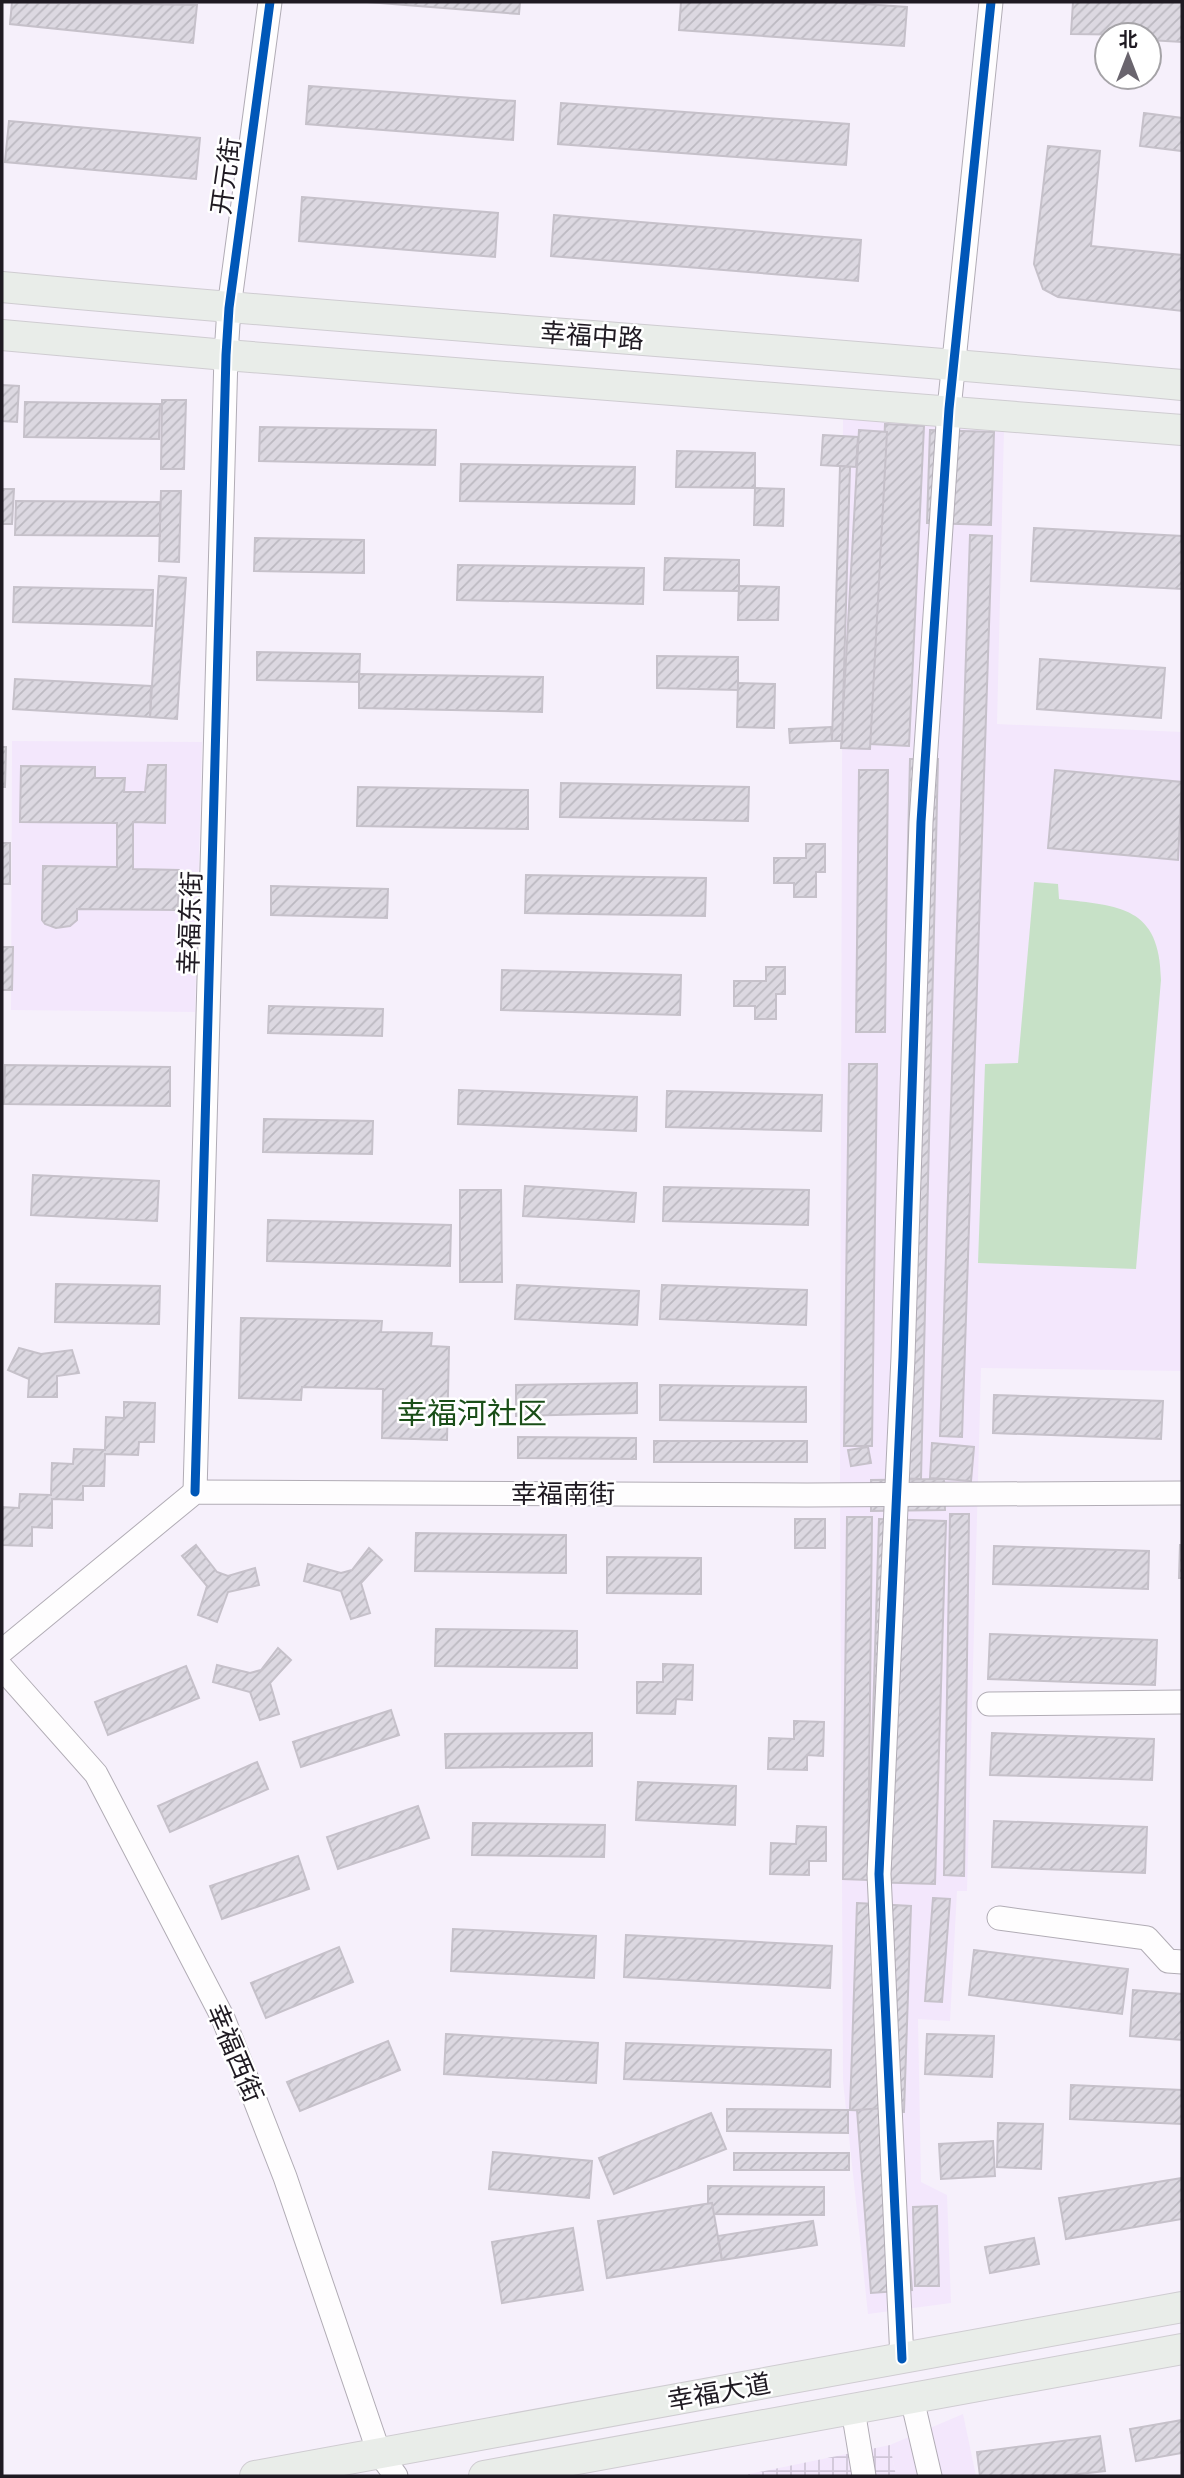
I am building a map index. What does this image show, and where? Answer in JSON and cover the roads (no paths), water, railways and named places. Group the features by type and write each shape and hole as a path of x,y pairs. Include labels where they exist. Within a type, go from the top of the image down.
{"main road":[{"name":"幸福中路","path":"2,287 229,308 954,363 1182,385"},
{"name":"幸福中路","path":"2,335 226,355 949,409 1182,430"},
{"name":"幸福大道","path":"255,2476 1182,2307"},
{"name":"幸福大道","path":"484,2476 1182,2349"}],"street":[{"name":"开元街","path":"226,355 229,308 270,2"},
{"path":"902,2359 880,1874 903,1357 921,822 949,409 991,2"},
{"name":"幸福东街","path":"195,1492 226,355"},
{"path":"2,1651 195,1492"},
{"name":"幸福南街","path":"195,1492 793,1495 1182,1493"},
{"name":"幸福西街","path":"2,1668 96,1774 223,2018 285,2177 379,2453 396,2476"},
{"path":"989,1704 1182,1702"},
{"path":"999,1918 1147,1938 1168,1962 1182,1962"},
{"path":"912,2399 930,2476"},
{"path":"853,2410 864,2476"}],"district":[{"name":"幸福河社区","path":"472,1413"}]}
